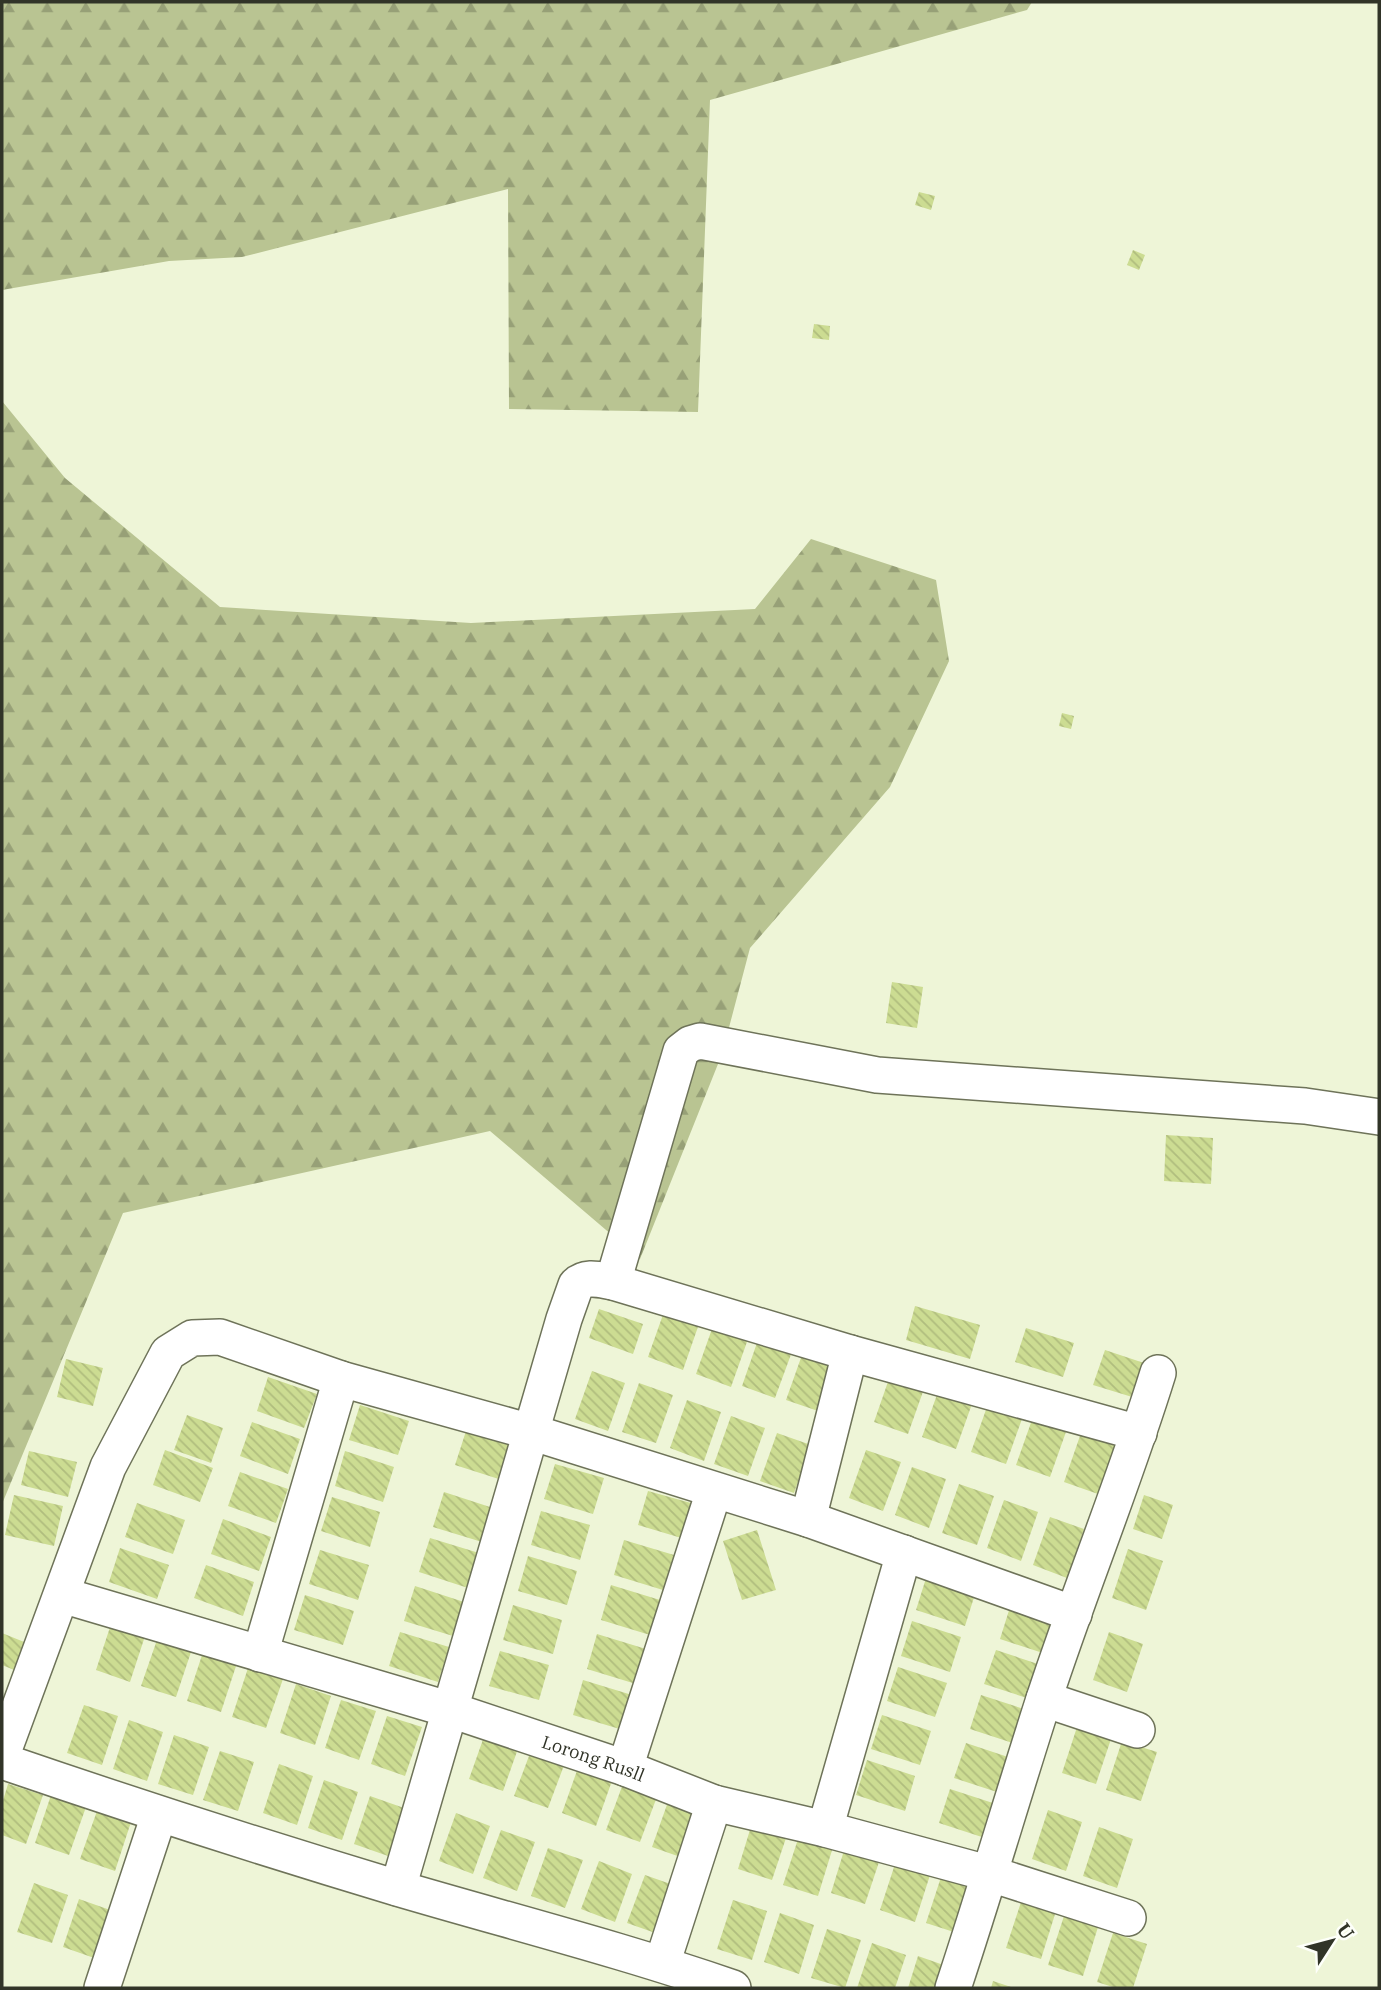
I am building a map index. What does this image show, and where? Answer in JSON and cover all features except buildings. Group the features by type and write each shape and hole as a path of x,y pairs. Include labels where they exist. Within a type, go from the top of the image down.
{"street":[{"path":"613,1282 681,1051 700,1041 877,1075 1305,1106 1379,1117"},
{"path":"398,1888 531,1432 576,1285 584,1279 613,1282 850,1353 1139,1433"},
{"path":"2,1755 108,1467 168,1353 192,1338 220,1337 341,1378 531,1432 808,1519 1074,1614"},
{"path":"808,1519 850,1353"},
{"path":"953,1988 1044,1699 1158,1373"},
{"path":"260,1654 341,1378"},
{"path":"625,1768 714,1491"},
{"path":"825,1829 904,1553"},
{"name":"Lorong Rusll","path":"62,1595 451,1710 625,1768 714,1803 825,1829 991,1874 1128,1918"},
{"path":"1044,1699 1137,1730"},
{"path":"2,1761 159,1815 398,1888 662,1964 733,1988"},
{"path":"662,1964 714,1803"},
{"path":"102,1988 159,1815"}],"green space":[{"path":"2,2 1032,2 1027,10 710,100 698,412 509,409 508,189 242,257 169,261 2,290"},
{"path":"2,401 65,478 220,607 471,623 755,609 811,539 936,580 949,661 890,787 750,948 722,1054 640,1259 490,1131 123,1213 2,1504"}]}
